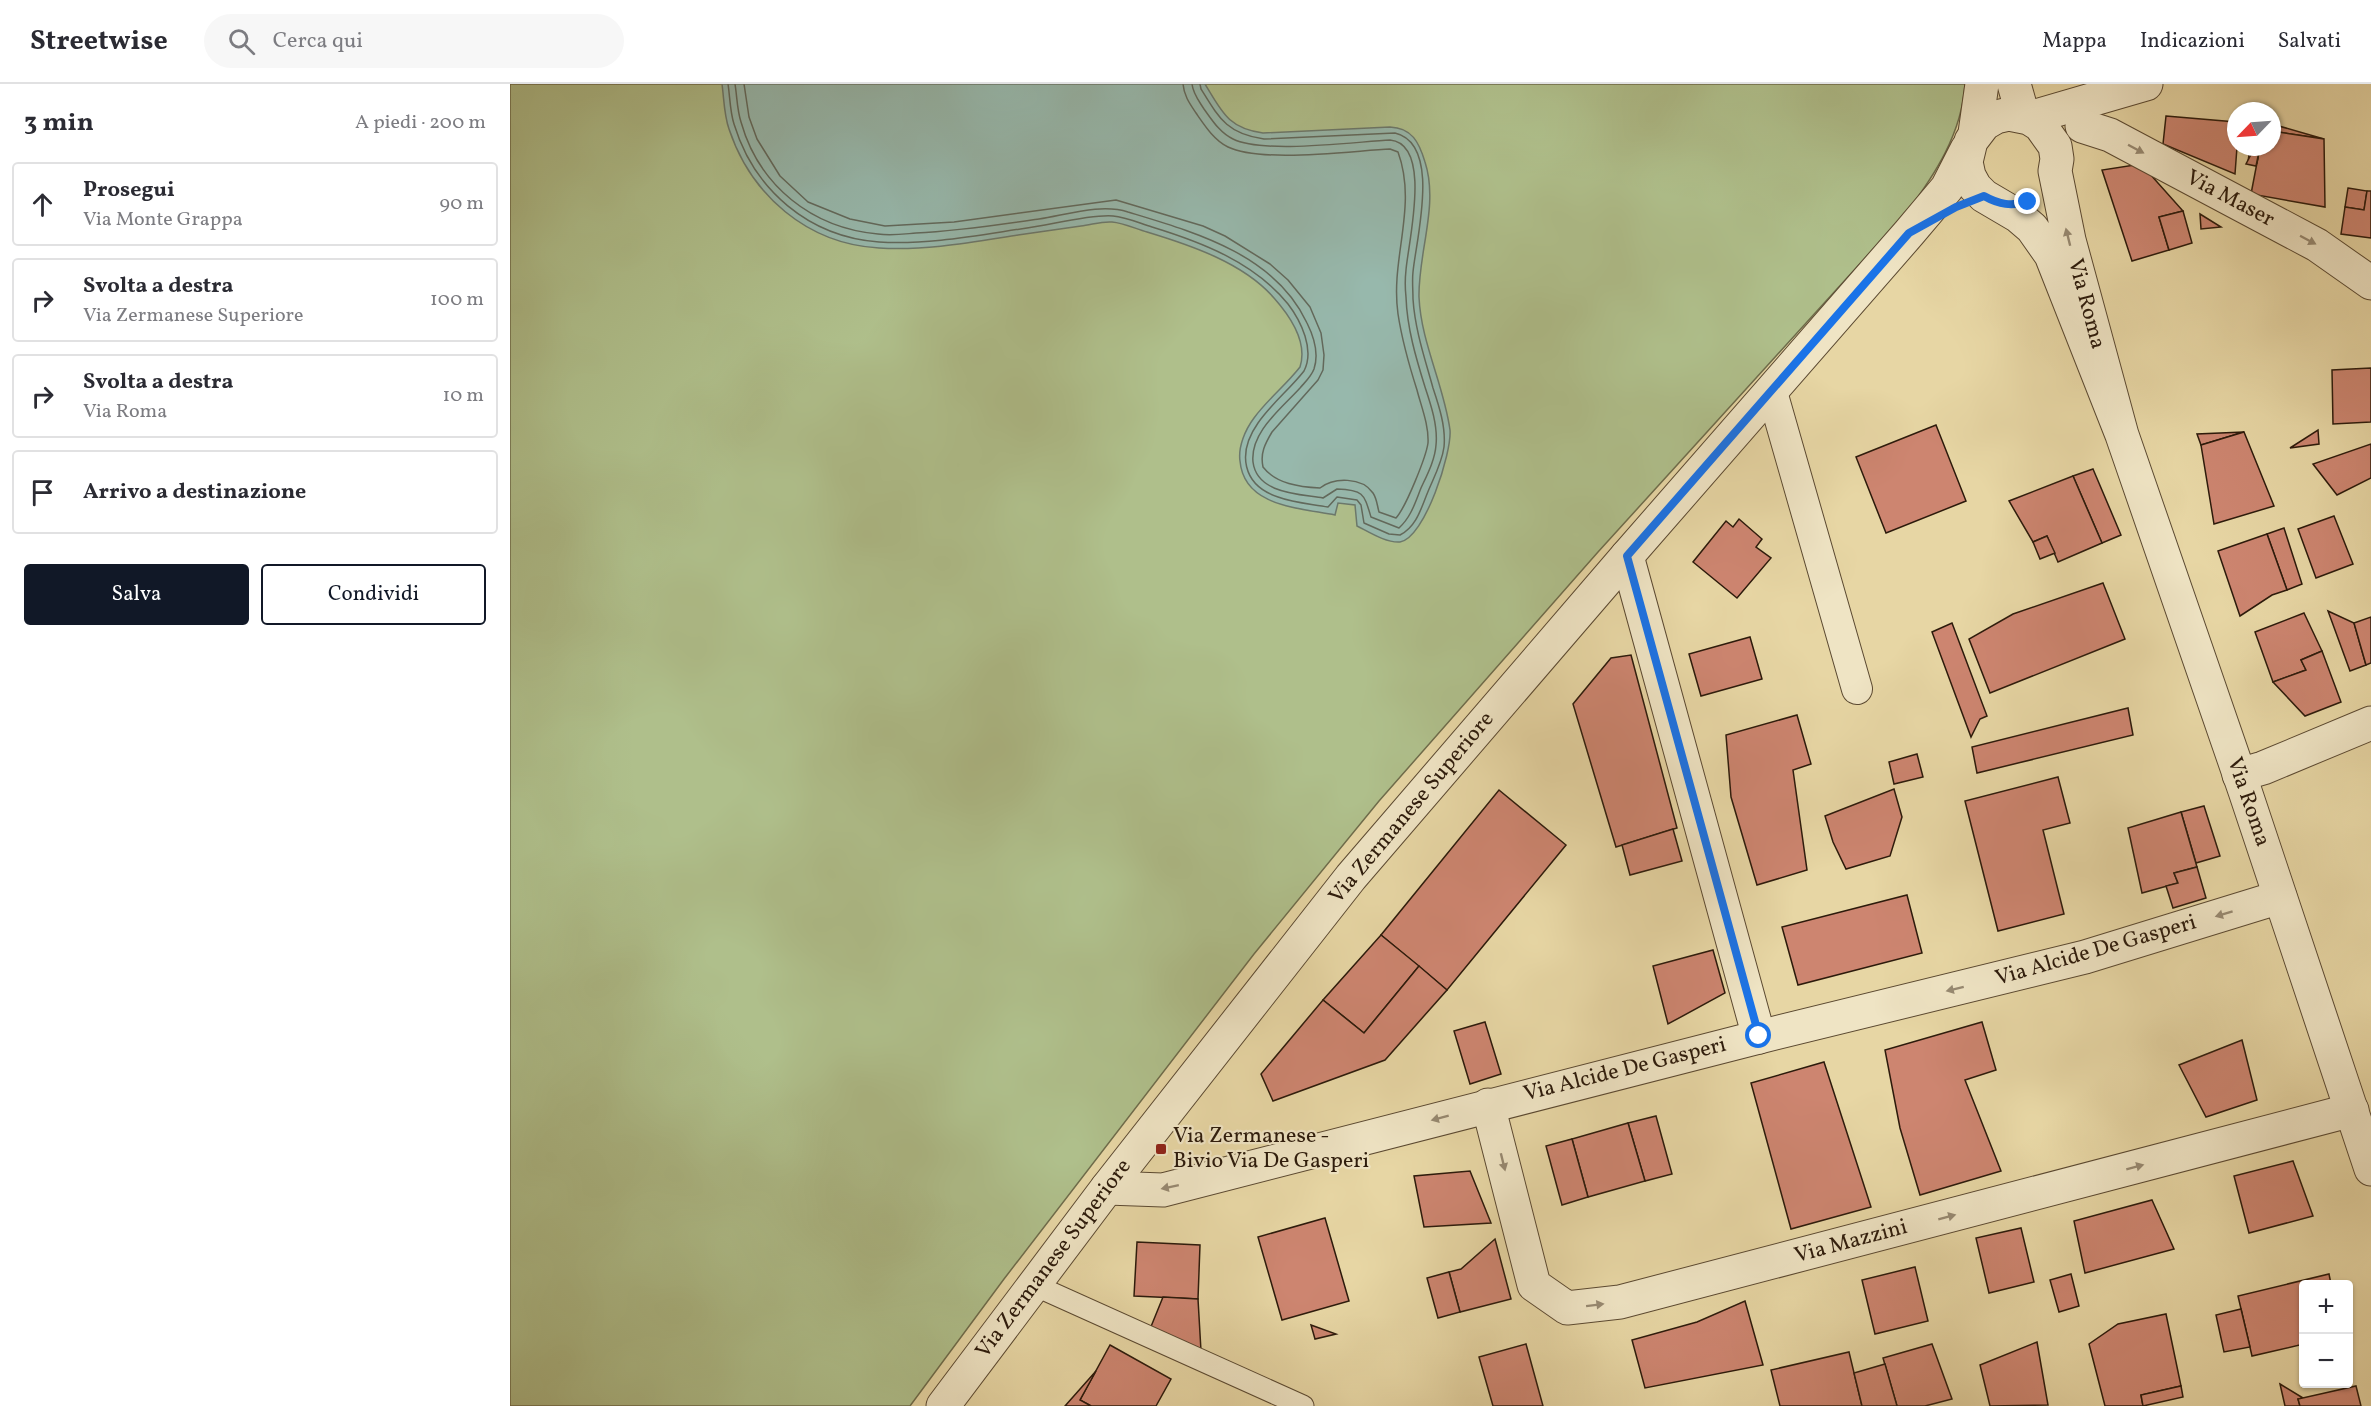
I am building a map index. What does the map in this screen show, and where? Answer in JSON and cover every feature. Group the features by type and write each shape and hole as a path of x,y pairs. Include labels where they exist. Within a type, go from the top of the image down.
{"street":[{"name":"Via Roma","path":"1982,84 1966,162 1969,176 1975,187 2032,228 2051,255 2122,435 2371,1169"},
{"path":"2014,84 2026,117"},
{"path":"1971,141 1984,124 1996,117 2009,114 2026,117 2131,88"},
{"path":"1992,200 2014,206 2041,195 2050,184 2055,171 2082,126 2131,88"},
{"name":"Via Roma","path":"2026,117 2040,125 2055,146 2055,171 2069,240 2122,435"},
{"name":"Via Maser","path":"2082,126 2110,135 2317,245 2371,283"},
{"name":"Via Zermanese Superiore","path":"943,1406 1107,1188 1351,877 1947,188 1971,141"},
{"name":"Via Zermanese Superiore","path":"1909,233 1956,207 1992,200"},
{"path":"1772,392 1857,688"},
{"path":"1627,556 1759,1036"},
{"path":"2239,775 2263,768 2371,723"},
{"name":"Via Alcide De Gasperi","path":"1107,1188 1163,1190 1759,1036 2085,957 2280,897"},
{"name":"Via Mazzini","path":"1488,1105 1534,1285 1567,1308 1620,1302 2352,1110"}],"lane":[{"path":"1034,1285 1303,1406"}],"green space":[{"path":"510,84 1965,84 1963,102 1953,136 1937,168 1906,213 1598,552 1379,801 1254,954 1004,1279 910,1406 510,1406"}],"water":[{"path":"722,84 1205,84 1227,117 1251,131 1263,133 1390,127 1409,133 1417,142 1423,155 1429,178 1429,212 1419,297 1424,331 1450,430 1442,474 1419,526 1409,537 1400,542 1389,541 1357,526 1355,505 1338,503 1335,515 1276,503 1252,488 1244,476 1240,461 1240,450 1245,433 1259,411 1300,367 1302,348 1296,330 1286,313 1262,286 1248,275 1198,249 1112,222 966,243 896,249 853,244 828,237 785,212 767,195 752,175 729,129"}],"building":[{"path":"2166,116 2227,121 2227,156 2236,156 2235,174 2163,144"},
{"path":"2281,127 2324,139 2281,132"},
{"path":"2281,132 2324,139 2325,207 2251,194 2258,156 2281,156"},
{"path":"2249,156 2258,156 2257,163 2248,162"},
{"path":"2250,156 2258,156 2256,166 2246,164"},
{"path":"2141,164 2183,211 2159,217 2169,250 2132,261 2102,170"},
{"path":"2348,188 2367,191 2364,210 2345,207"},
{"path":"2367,191 2371,191 2371,238 2341,234 2345,207 2364,210"},
{"path":"2183,211 2192,243 2169,250 2159,217"},
{"path":"2200,214 2221,227 2201,229"},
{"path":"2371,368 2371,422 2333,424 2332,370"},
{"path":"1936,425 1966,501 1886,533 1856,457"},
{"path":"2318,430 2319,444 2290,448"},
{"path":"2244,432 2201,445 2197,434"},
{"path":"2244,432 2274,506 2214,524 2201,445"},
{"path":"2371,444 2371,478 2337,495 2313,464"},
{"path":"2093,469 2121,535 2102,543 2073,476"},
{"path":"2073,476 2102,543 2058,562 2047,536 2033,542 2009,501"},
{"path":"2334,516 2353,564 2316,578 2298,529"},
{"path":"1739,519 1762,539 1756,547 1771,558 1737,598 1693,562 1726,521 1733,527"},
{"path":"2284,528 2302,584 2287,590 2267,534"},
{"path":"2267,534 2287,590 2272,595 2240,616 2218,551"},
{"path":"2047,536 2055,553 2040,559 2033,542"},
{"path":"2103,583 2125,639 1990,693 1969,639 2013,614"},
{"path":"2328,611 2354,623 2366,665 2350,671"},
{"path":"2304,613 2322,651 2301,660 2306,670 2273,682 2255,632"},
{"path":"2371,617 2371,663 2366,665 2354,623"},
{"path":"1952,623 1987,716 1980,719 1971,737 1932,632"},
{"path":"1750,637 1762,679 1701,696 1689,654"},
{"path":"2322,651 2341,702 2305,716 2273,682 2306,670 2301,660"},
{"path":"1631,655 1677,828 1616,847 1573,704 1611,658"},
{"path":"2128,708 2133,735 1977,773 1972,747"},
{"path":"1797,715 1811,764 1793,770 1807,870 1757,885 1731,797 1726,735"},
{"path":"1917,754 1923,777 1894,784 1889,762"},
{"path":"2058,777 2070,823 2043,830 2064,914 1998,931 1965,801"},
{"path":"1894,789 1902,817 1890,856 1846,869 1833,842 1825,816"},
{"path":"1499,790 1566,845 1447,990 1381,935"},
{"path":"2204,806 2220,856 2196,863 2181,812"},
{"path":"2181,812 2197,867 2174,873 2178,883 2142,893 2128,828"},
{"path":"1673,829 1682,861 1630,875 1622,845"},
{"path":"2197,867 2206,898 2173,908 2166,886 2178,883 2174,873"},
{"path":"1907,895 1922,953 1798,985 1782,927"},
{"path":"1381,935 1419,966 1364,1033 1323,1000"},
{"path":"1713,950 1725,993 1668,1024 1653,966"},
{"path":"1419,966 1447,990 1385,1060 1273,1101 1261,1074 1323,1000 1364,1033"},
{"path":"1485,1022 1501,1074 1470,1084 1454,1031"},
{"path":"1982,1022 1996,1070 1965,1080 2001,1171 1920,1195 1900,1128 1885,1050"},
{"path":"2242,1040 2257,1100 2206,1117 2179,1065"},
{"path":"1824,1062 1871,1207 1791,1229 1751,1083"},
{"path":"1656,1116 1672,1174 1645,1181 1628,1123"},
{"path":"1628,1123 1645,1181 1588,1197 1572,1139"},
{"path":"1572,1139 1588,1197 1562,1205 1546,1146"},
{"path":"2293,1161 2313,1216 2249,1233 2234,1176"},
{"path":"1470,1171 1491,1223 1424,1227 1414,1176"},
{"path":"2152,1200 2174,1249 2085,1273 2074,1221"},
{"path":"1325,1218 1349,1301 1282,1320 1258,1237"},
{"path":"2021,1228 2034,1282 1989,1293 1976,1238"},
{"path":"1495,1239 1511,1299 1460,1312 1449,1272 1461,1269"},
{"path":"1137,1242 1200,1245 1198,1299 1134,1296"},
{"path":"1915,1267 1928,1321 1875,1334 1862,1280"},
{"path":"1449,1272 1460,1312 1438,1318 1427,1278"},
{"path":"2071,1274 2079,1306 2059,1312 2050,1280"},
{"path":"2329,1274 2330,1280 2304,1280"},
{"path":"2299,1281 2299,1345 2252,1356 2238,1296"},
{"path":"1163,1297 1198,1299 1201,1351 1150,1329"},
{"path":"1745,1301 1763,1365 1645,1388 1632,1340 1697,1322"},
{"path":"2241,1309 2250,1347 2224,1352 2216,1315"},
{"path":"2166,1314 2181,1386 2141,1395 2143,1406 2105,1406 2089,1344 2118,1324"},
{"path":"1311,1325 1336,1334 1315,1339"},
{"path":"2037,1342 2048,1405 1990,1406 1980,1365"},
{"path":"1526,1344 1543,1406 1493,1406 1479,1357"},
{"path":"1932,1344 1952,1399 1925,1406 1897,1406 1883,1358"},
{"path":"1110,1345 1171,1379 1156,1406 1091,1406 1080,1400"},
{"path":"1849,1352 1862,1406 1780,1406 1771,1370"},
{"path":"1885,1364 1897,1406 1862,1406 1854,1373"},
{"path":"1096,1371 1080,1400 1091,1406 1065,1406"},
{"path":"2280,1384 2303,1398 2298,1399 2300,1406 2285,1406"},
{"path":"2181,1386 2183,1397 2143,1406 2141,1395"},
{"path":"2356,1386 2361,1406 2300,1406 2298,1399"}],"place":[{"name":"Via Zermanese - Bivio Via De Gasperi","path":"1161,1149"}],"route":[{"path":"1759,1036 1627,556 1909,233 1956,207 1984,196 2000,204 2014,206 2028,202"}]}
